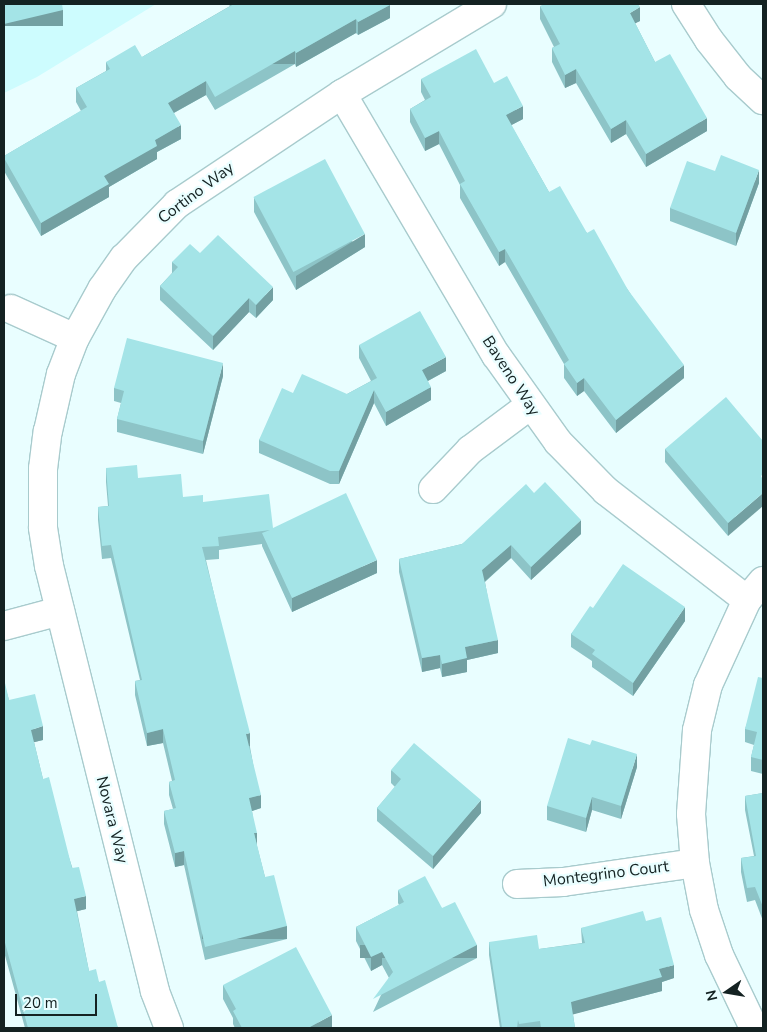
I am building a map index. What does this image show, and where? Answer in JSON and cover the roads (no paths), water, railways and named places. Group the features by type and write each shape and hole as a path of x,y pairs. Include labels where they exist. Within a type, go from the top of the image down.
{"street":[{"name":"Cortino Way","path":"60,611 44,527 43,469 59,384 75,338 102,289 124,258 177,204 342,94 492,4"},
{"path":"686,4 709,40 738,77 763,100"},
{"name":"Baveno Way","path":"342,94 496,355 529,406 558,442 606,491 755,591"},
{"path":"10,309 75,338"},
{"path":"433,489 470,450 529,406"},
{"path":"754,1028 719,955 704,910 695,863 691,814 697,730 708,684 755,591"},
{"path":"4,626 60,611"},
{"name":"Novara Way","path":"60,611 155,992 168,1028"},
{"name":"Montegrino Court","path":"517,884 564,882 695,863"}]}
